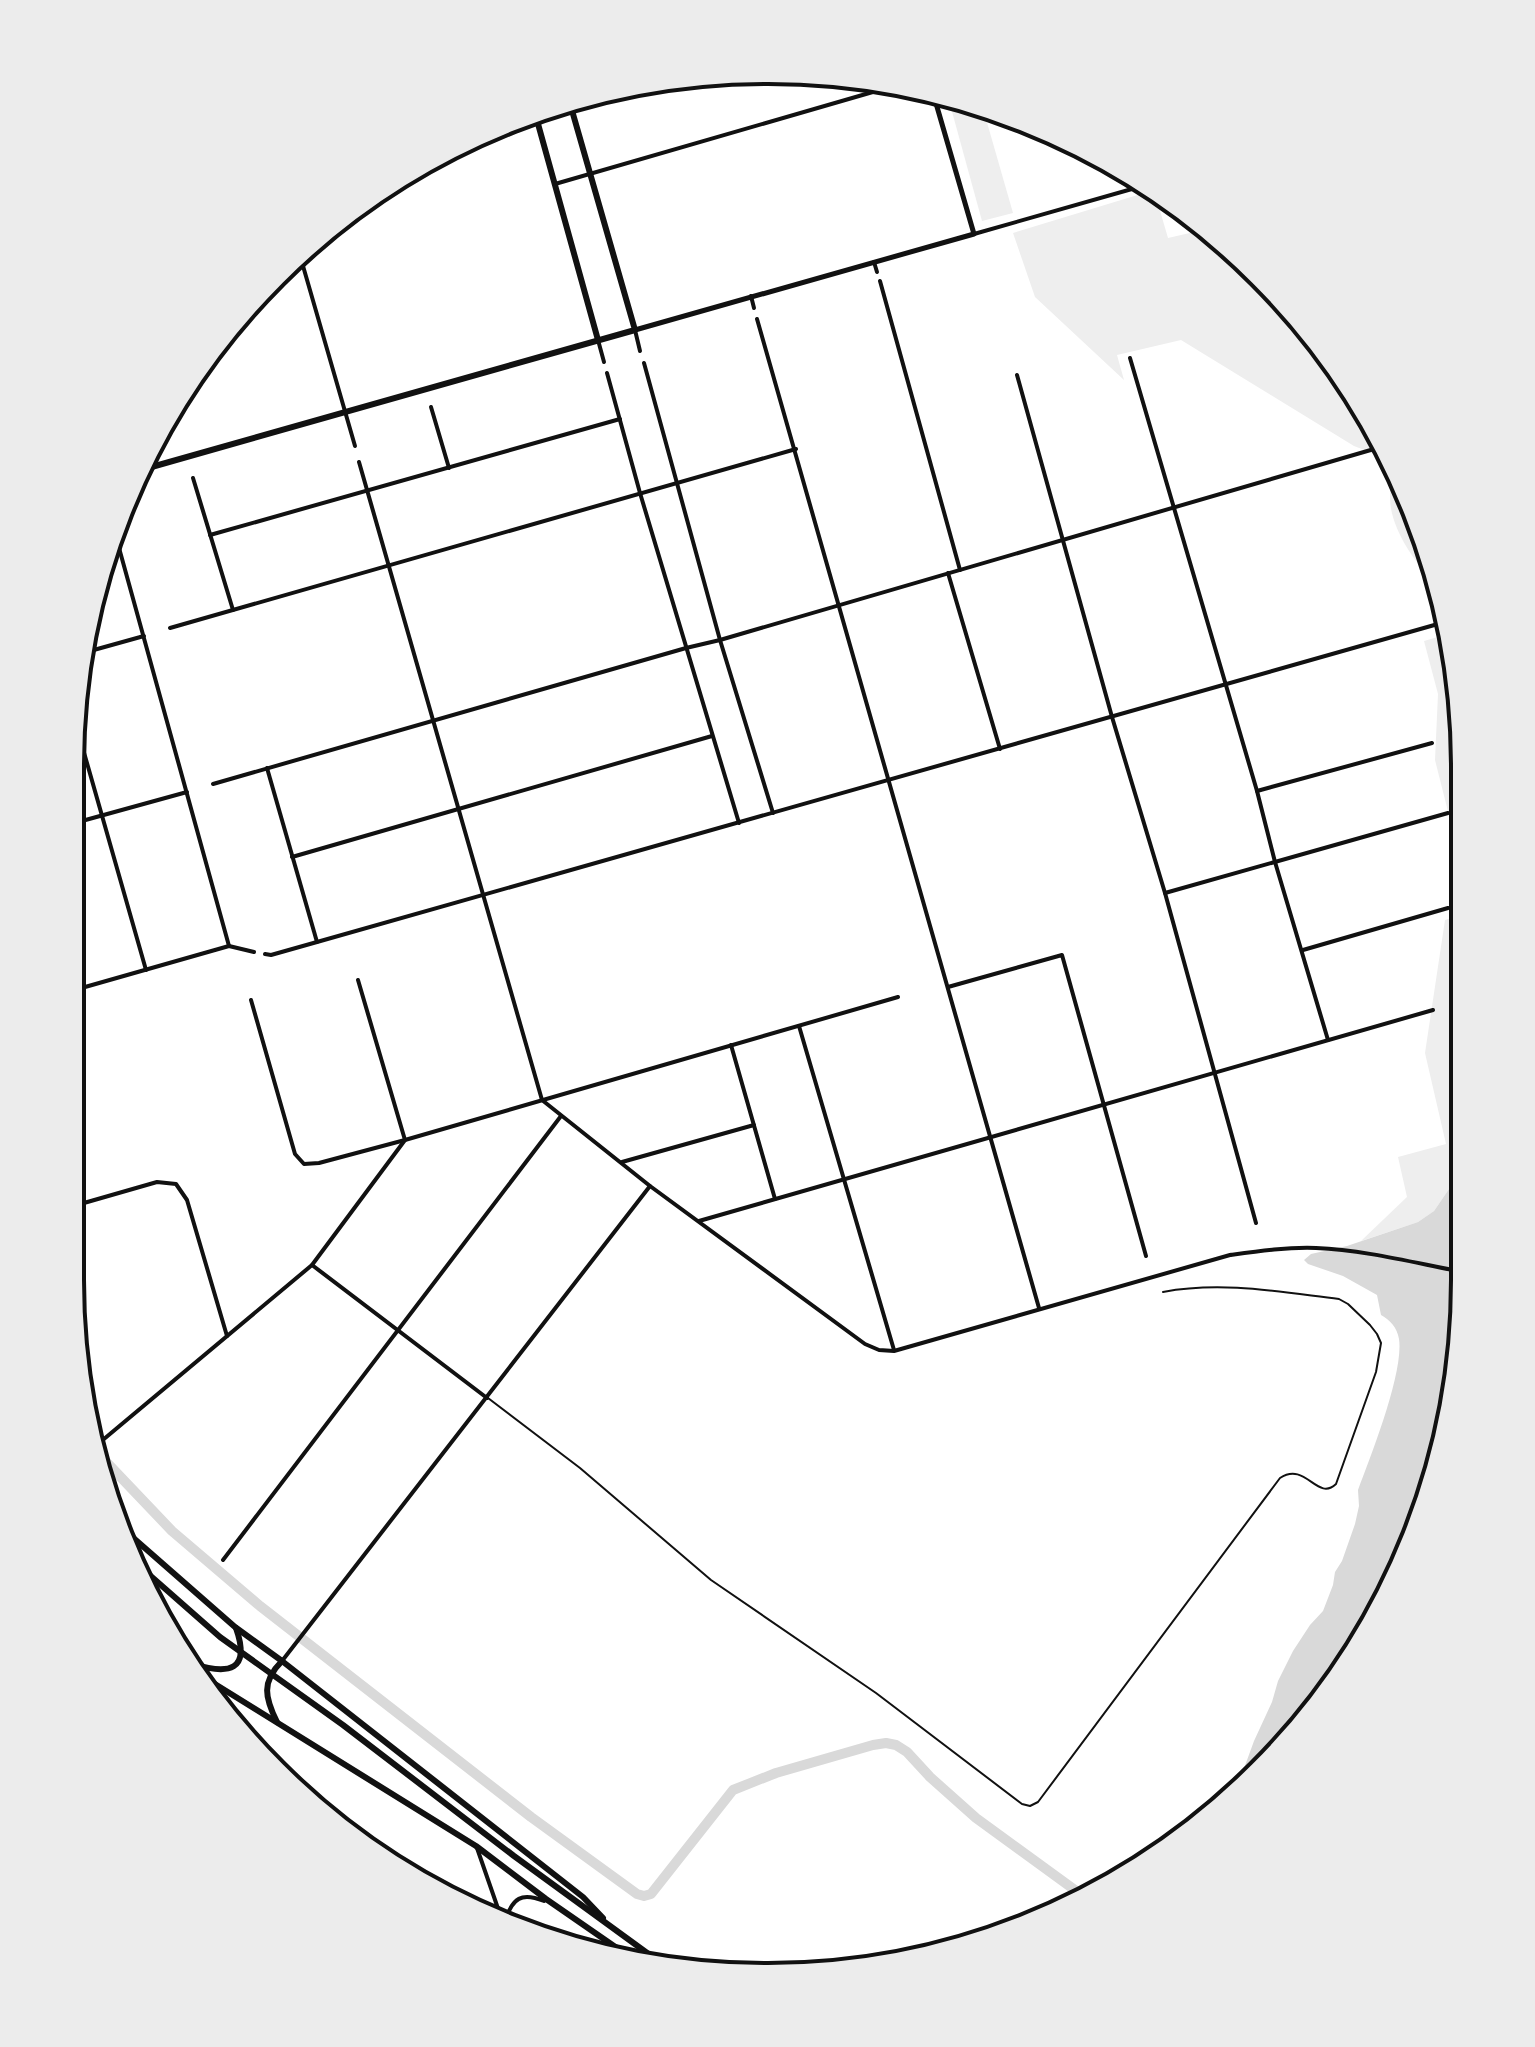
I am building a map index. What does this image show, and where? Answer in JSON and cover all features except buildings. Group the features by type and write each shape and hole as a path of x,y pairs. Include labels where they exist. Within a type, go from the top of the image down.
{"main road":[{"path":"153,466 635,330 573,113"},
{"path":"538,124 598,340"},
{"path":"136,1540 235,1627 583,1897 614,1929"},
{"path":"152,1577 220,1637 343,1725 645,1952"},
{"path":"205,1668 223,1670 240,1660 241,1642 235,1627"},
{"path":"277,1722 266,1695 271,1675 282,1661"},
{"path":"218,1686 476,1846 613,1945"}],"street":[{"path":"555,184 872,92"},
{"path":"937,105 974,234"},
{"path":"640,351 635,330 1131,189"},
{"path":"874,262 877,272"},
{"path":"303,267 355,446"},
{"path":"880,281 960,570"},
{"path":"751,296 754,308"},
{"path":"757,319 1039,1308"},
{"path":"598,340 604,362"},
{"path":"1130,358 1328,1040"},
{"path":"644,363 720,640 773,813"},
{"path":"607,373 739,823"},
{"path":"1017,375 1256,1223"},
{"path":"431,407 449,468"},
{"path":"210,535 620,419"},
{"path":"170,628 796,449"},
{"path":"213,784 1372,450"},
{"path":"359,462 542,1100 650,1186 865,1344 879,1350 894,1351 1230,1255 1317,1248 1451,1270"},
{"path":"193,478 233,610"},
{"path":"120,550 229,946"},
{"path":"948,573 1000,749"},
{"path":"265,954 271,955 1436,625"},
{"path":"94,650 144,636"},
{"path":"292,857 712,736"},
{"path":"1257,791 1432,743"},
{"path":"84,754 146,970"},
{"path":"267,768 317,942"},
{"path":"84,821 187,792"},
{"path":"1165,893 1448,813"},
{"path":"1303,950 1448,908"},
{"path":"84,987 229,946 254,952"},
{"path":"948,987 1062,955 1146,1256"},
{"path":"358,980 405,1140"},
{"path":"251,1000 295,1154 304,1164 319,1163 405,1140 898,997"},
{"path":"699,1221 1433,1010"},
{"path":"799,1026 894,1351"},
{"path":"731,1045 775,1199"},
{"path":"223,1560 561,1116"},
{"path":"620,1162 754,1125"},
{"path":"103,1439 312,1265 405,1140"},
{"path":"84,1203 157,1182 176,1184 187,1200 227,1336"},
{"path":"282,1661 650,1186"},
{"path":"312,1265 487,1398"},
{"path":"476,1846 499,1908"},
{"path":"507,1911 517,1899 529,1897 561,1909"}],"lane":[{"path":"487,1398 580,1468 711,1580 876,1693 1022,1804 1030,1806 1038,1802 1280,1478 1287,1474 1301,1475 1326,1490 1336,1484 1376,1372 1381,1343 1377,1334 1348,1304 1339,1299 1244,1287 1189,1287 1163,1292"}],"shaded area":[{"path":"951,109 986,120 1013,213 982,221"},
{"path":"1139,194 1147,199 1159,208 1168,238 1193,232 1251,284 1281,317 1336,388 1375,454 1354,446 1181,340 1117,355 1124,380 1035,297 1013,233"},
{"path":"1391,488 1420,566 1410,553 1393,519"},
{"path":"1438,637 1445,678 1450,723 1451,823 1435,760 1438,694 1424,641"},
{"path":"1451,918 1451,1186 1434,1211 1418,1222 1361,1241 1407,1197 1398,1157 1446,1144 1425,1053 1445,920"},
{"path":"1451,1186 1450,1324 1445,1369 1438,1413 1415,1499 1381,1582 1336,1659 1310,1696 1243,1770 1293,1651 1323,1611 1355,1524 1359,1506 1358,1490 1397,1372 1397,1331 1381,1315 1377,1295 1343,1276 1304,1260 1311,1254 1347,1246 1418,1222 1434,1211"}],"waterway":[{"path":"110,1466 172,1531 260,1606 531,1817 637,1894 651,1894 733,1790 776,1773 886,1743 907,1752 976,1818 1075,1890"}]}
